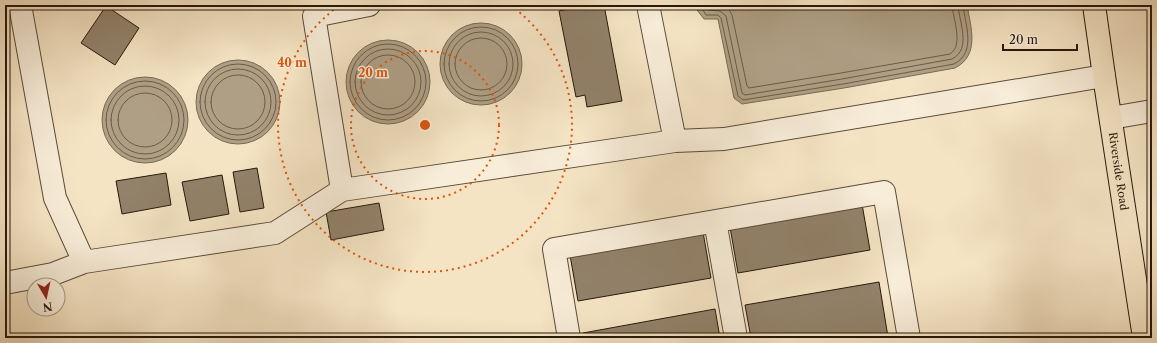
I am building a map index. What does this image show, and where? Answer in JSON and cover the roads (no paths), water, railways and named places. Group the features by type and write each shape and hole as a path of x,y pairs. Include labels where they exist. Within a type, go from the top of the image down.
{"main road":[{"name":"Riverside Road","path":"1094,5 1110,118 1146,312 1144,338"}],"street":[{"path":"20,5 55,198 84,262"},
{"path":"342,190 314,16 369,5"},
{"path":"648,5 675,141"},
{"path":"5,283 53,274 84,262 275,233 342,190 675,141 724,139 1104,76"},
{"path":"1110,118 1152,111"},
{"path":"569,338 554,249 884,192 909,338"},
{"path":"715,221 736,338"}],"water":[{"path":"183,5 221,5 212,8"},
{"path":"696,5 967,5 972,32 971,48 963,63 955,68 844,88 742,104 734,98 718,19 704,19 697,10"},
{"path":"481,23 497,26 510,35 519,48 522,64 519,80 510,93 497,102 481,105 465,102 452,93 443,80 440,64 443,48 452,35 465,26"},
{"path":"380,40 396,40 412,47 423,58 430,74 430,90 427,98 418,112 412,117 396,124 380,124 364,117 353,106 346,90 346,74 353,58 364,47"},
{"path":"238,60 254,63 268,72 277,86 280,102 277,118 268,132 254,141 238,144 222,141 208,132 199,118 196,102 199,86 208,72 222,63"},
{"path":"145,77 161,81 175,90 184,104 188,120 184,136 175,150 161,159 145,163 129,159 115,150 106,136 102,120 106,104 115,90 129,81"}]}
